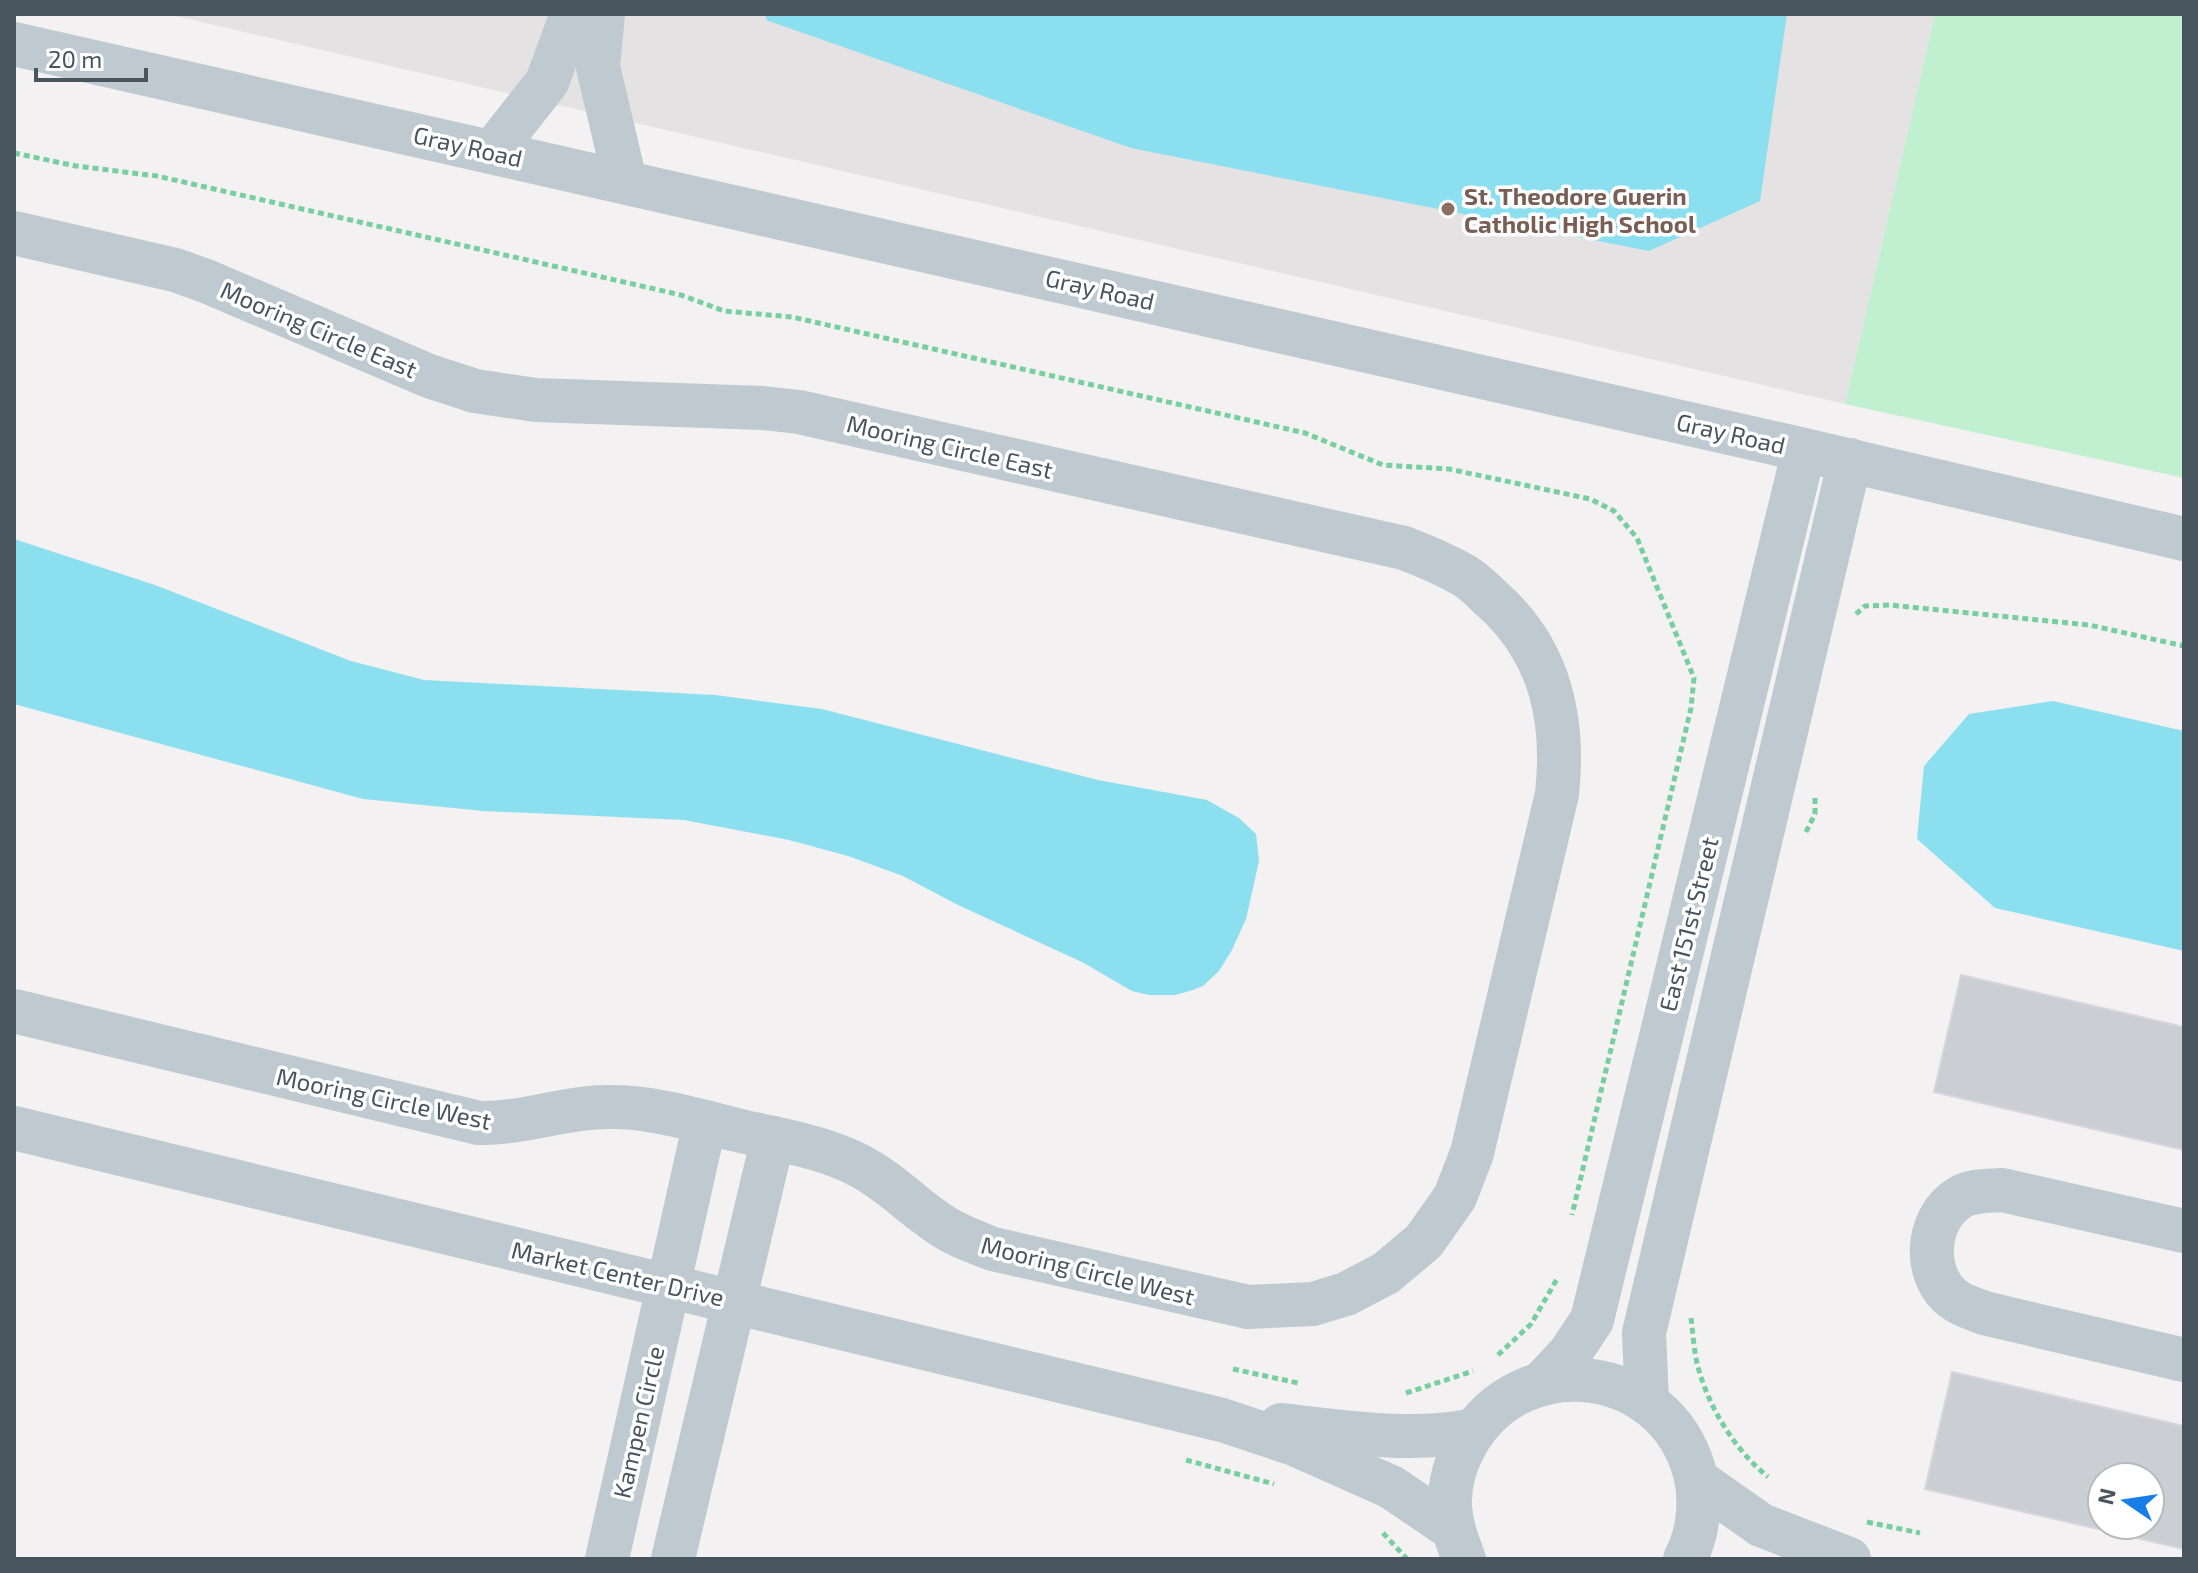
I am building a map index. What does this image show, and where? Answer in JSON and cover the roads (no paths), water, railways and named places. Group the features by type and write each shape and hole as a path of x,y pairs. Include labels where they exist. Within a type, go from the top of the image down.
{"street":[{"path":"492,152 547,82 572,14"},
{"path":"603,14 598,67 625,181"},
{"name":"Gray Road","path":"14,44 1850,460 2184,539"},
{"name":"Mooring Circle East","path":"14,233 175,270 220,286 429,376 475,391 536,400 799,412 1389,544 1434,560 1468,578 1506,612 1526,636 1542,665 1557,712 1560,765 1557,794 1515,974"},
{"name":"East 151st Street","path":"1542,1383 1570,1353 1592,1320 1804,450"},
{"path":"1647,1402 1644,1333 1850,460"},
{"name":"Mooring Circle West","path":"14,1011 479,1123 507,1123 610,1106 644,1108 773,1138 826,1152 860,1166 938,1223 993,1249 1248,1307 1313,1304 1346,1294 1386,1273 1424,1241 1455,1197 1472,1153 1515,974"},
{"name":"Kampen Circle","path":"607,1559 705,1122"},
{"name":"Market Center Drive","path":"14,1128 1222,1420 1294,1444 1391,1487 1458,1544"},
{"path":"673,1559 773,1138"},
{"path":"2184,1231 2002,1190 1973,1192 1958,1198 1942,1215 1932,1239 1932,1262 1940,1281 1954,1300 1984,1313 2184,1360"},
{"path":"1458,1544 1450,1503 1453,1478 1461,1453 1475,1430 1493,1410 1516,1393 1542,1383 1569,1379 1597,1381 1623,1389 1647,1402 1665,1418 1679,1437 1690,1457 1697,1480 1699,1505 1696,1530 1685,1559"},
{"name":"Market Center Drive","path":"1222,1420 1403,1438 1443,1436 1475,1430"},
{"path":"636,1430 700,1444"},
{"path":"1697,1480 1761,1525 1849,1559"}],"water":[{"path":"766,14 1787,14 1760,201 1649,251 1131,148 766,20"},
{"path":"14,539 155,585 351,661 424,680 715,695 822,709 1098,780 1207,800 1239,818 1256,834 1259,861 1246,919 1219,971 1203,986 1175,995 1149,995 1132,991 1082,962 903,876 848,856 789,840 684,820 483,811 363,799 14,704"},
{"path":"2053,701 2184,731 2184,951 1995,908 1917,839 1924,766 1969,714"}],"place":[{"name":"St. Theodore Guerin Catholic High School","path":"1448,209"}]}
